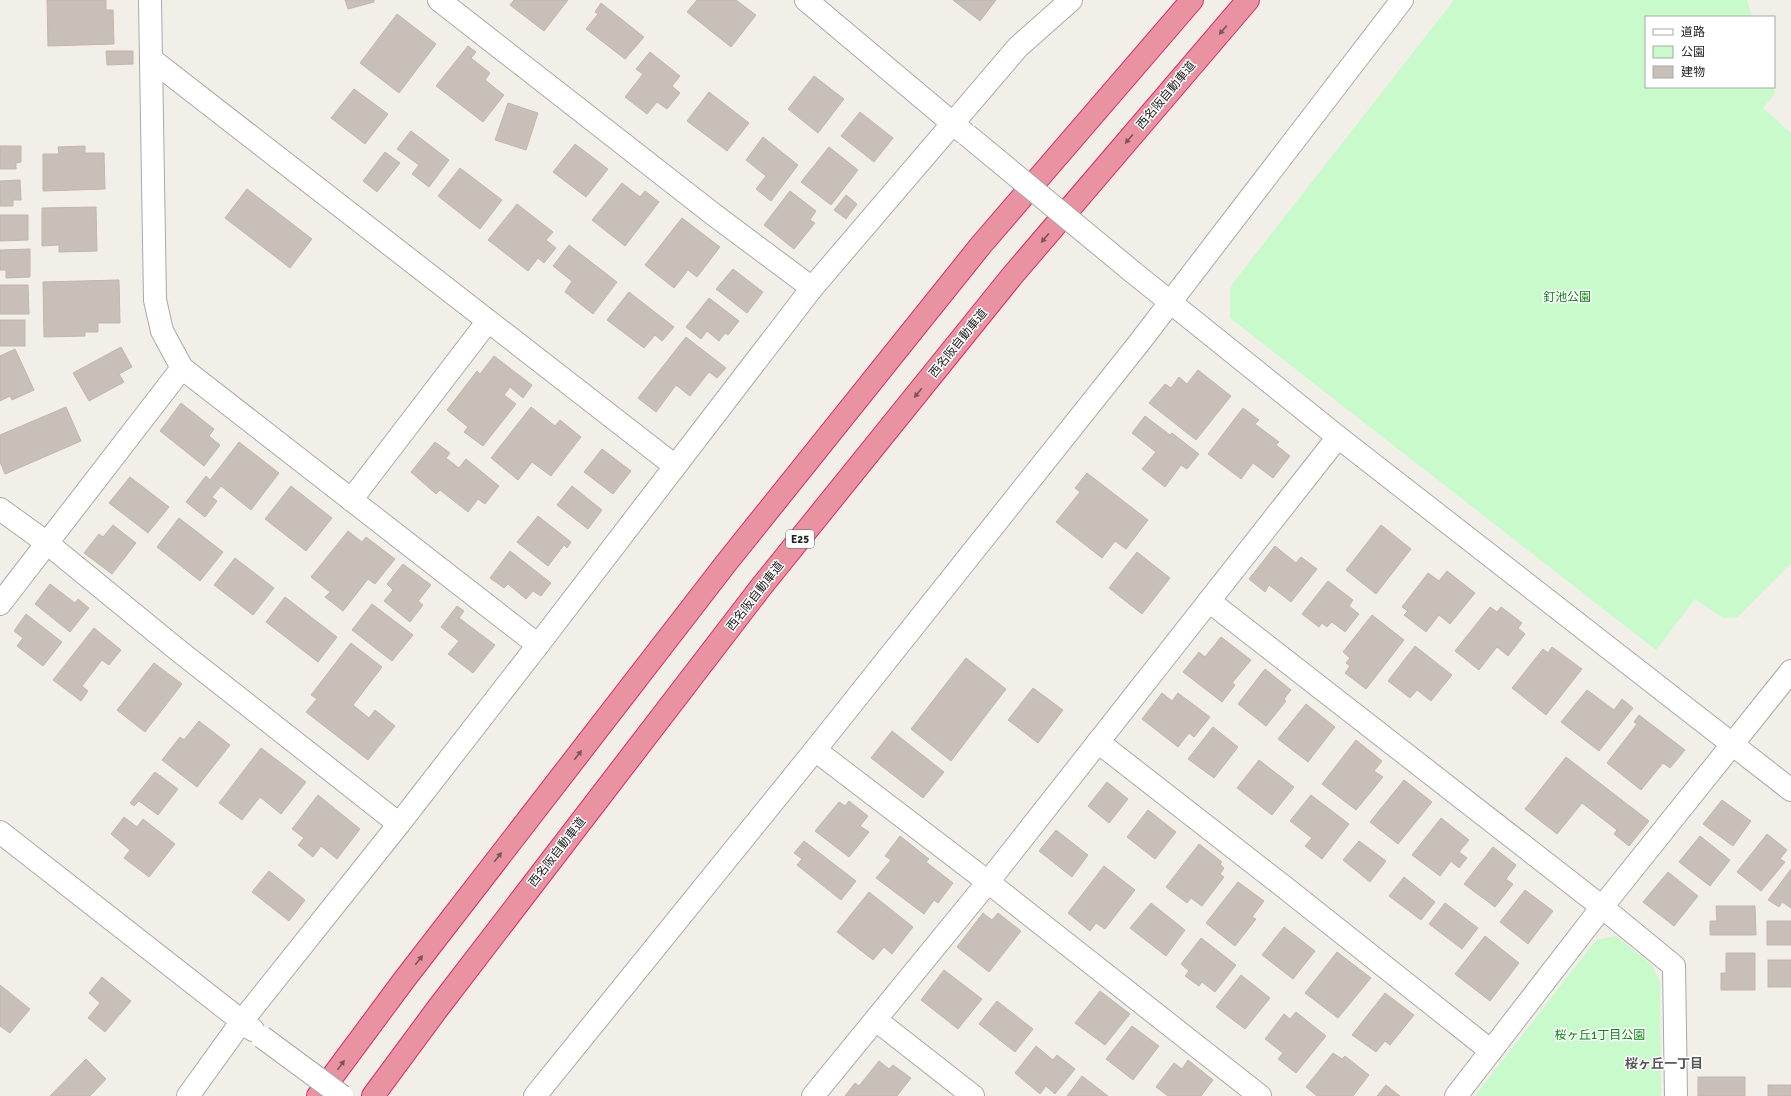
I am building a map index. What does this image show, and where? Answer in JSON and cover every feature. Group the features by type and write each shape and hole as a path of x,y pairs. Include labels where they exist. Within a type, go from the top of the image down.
{"highway":[{"path":"318,1096 404,980 727,562 981,245 1192,0"},
{"name":"西名阪自動車道","path":"373,1096 443,1001 761,588 1012,276 1248,0"}],"street":[{"path":"150,0 155,300 162,331 182,368 538,645"},
{"path":"439,0 706,209 812,288"},
{"path":"806,0 959,129 1169,302 1338,437 1731,745 1791,790"},
{"path":"188,1096 242,1021 399,824 812,288 959,129 1018,47 1071,0"},
{"path":"536,1096 815,750 1139,343 1402,0"},
{"path":"151,59 675,466"},
{"path":"351,500 488,321"},
{"path":"0,604 182,368"},
{"path":"813,1096 988,882 1338,437"},
{"path":"0,509 47,543 179,651 399,824"},
{"path":"1209,602 1602,908 1674,966 1676,1096"},
{"path":"1456,1096 1602,908 1791,671"},
{"path":"1098,742 1289,890 1491,1051"},
{"path":"815,750 988,882 1260,1096"},
{"path":"0,832 262,1037 342,1096"},
{"path":"876,1020 973,1096"}],"green space":[{"name":"釘池公園","path":"1454,0 1747,0 1752,16 1645,16 1645,88 1773,88 1775,94 1763,108 1791,133 1791,563 1738,617 1723,618 1695,599 1656,650 1230,318 1230,289 1233,283"},
{"name":"桜ヶ丘1丁目公園","path":"1616,936 1652,965 1660,982 1661,1096 1475,1096 1596,940"}],"building":[{"path":"47,0 106,0 106,10 113,10 114,44 48,46"},
{"path":"345,0 374,0 374,2 348,9"},
{"path":"514,0 568,0 544,31 510,5"},
{"path":"697,0 736,0 756,15 731,47 687,12"},
{"path":"953,0 996,0 980,21"},
{"path":"601,3 644,37 625,59 586,29 598,14 595,12"},
{"path":"397,14 436,44 399,93 360,63"},
{"path":"468,46 476,52 471,58 490,73 485,80 504,95 483,122 436,86"},
{"path":"106,51 133,51 133,64 107,65"},
{"path":"650,52 680,76 672,86 680,93 667,109 657,102 647,114 625,97 643,74 636,69"},
{"path":"814,76 844,99 818,133 788,109"},
{"path":"354,89 388,114 365,144 331,118"},
{"path":"709,92 749,123 727,151 687,121"},
{"path":"508,103 538,113 526,150 495,140"},
{"path":"860,112 893,138 874,162 841,136"},
{"path":"411,131 449,160 429,187 412,174 419,165 397,149"},
{"path":"763,137 798,165 771,201 756,189 766,176 746,160"},
{"path":"575,144 608,169 586,197 553,172"},
{"path":"0,146 21,146 21,162 16,163 16,169 0,169"},
{"path":"85,146 85,153 104,153 105,189 43,191 43,154 59,154 58,147"},
{"path":"829,147 858,170 831,205 801,182"},
{"path":"385,152 400,163 377,192 363,181"},
{"path":"460,168 502,200 480,229 438,196"},
{"path":"20,180 21,200 13,200 13,206 0,206 0,181"},
{"path":"622,183 640,197 645,191 659,202 625,246 592,220"},
{"path":"247,189 312,239 290,268 225,218"},
{"path":"790,191 816,211 810,220 815,223 794,249 764,225"},
{"path":"846,195 857,204 846,219 834,210"},
{"path":"517,204 553,232 546,240 556,248 544,263 538,258 528,271 488,240"},
{"path":"96,207 97,251 59,252 59,245 42,246 42,208"},
{"path":"0,215 28,215 28,240 0,241"},
{"path":"682,218 720,247 697,277 688,270 674,288 645,265"},
{"path":"569,245 617,282 593,314 565,292 572,281 553,266"},
{"path":"30,249 30,277 6,278 6,270 0,270 0,250"},
{"path":"733,269 763,292 747,313 716,289"},
{"path":"119,280 120,323 98,323 98,332 85,332 85,336 44,337 43,282"},
{"path":"0,285 28,285 29,314 0,314"},
{"path":"629,292 674,327 662,341 655,335 644,348 607,320"},
{"path":"709,298 739,321 728,335 725,333 719,341 707,331 701,339 686,327"},
{"path":"0,320 25,320 25,346 0,346"},
{"path":"686,337 726,368 717,378 709,372 690,396 676,385 656,412 638,398"},
{"path":"121,347 132,367 119,374 124,382 89,401 73,373"},
{"path":"15,349 34,390 12,400 10,396 0,401 0,356"},
{"path":"494,356 532,385 523,398 510,387 504,395 516,404 483,446 464,432 468,427 447,410 477,371 480,374"},
{"path":"1198,370 1231,396 1196,440 1149,403 1165,384 1171,388 1179,377 1187,384"},
{"path":"181,403 214,429 209,436 220,445 204,466 160,431"},
{"path":"66,407 81,441 5,474 0,462 0,435"},
{"path":"531,407 555,426 560,420 581,437 551,476 532,462 518,480 491,458"},
{"path":"1243,408 1259,420 1255,424 1279,442 1276,445 1290,456 1273,478 1253,463 1241,479 1208,454"},
{"path":"1145,416 1170,435 1172,433 1199,454 1187,469 1181,465 1165,487 1142,469 1156,452 1132,433"},
{"path":"239,442 279,473 251,510 221,486 212,497 217,501 205,517 186,502 206,476 210,480"},
{"path":"435,442 450,453 446,458 459,468 466,459 499,486 485,504 478,499 468,512 440,490 436,494 411,472"},
{"path":"602,449 631,471 613,494 584,472"},
{"path":"1087,473 1148,520 1126,549 1115,541 1102,558 1056,522 1080,492 1075,488"},
{"path":"130,477 169,507 148,533 109,503"},
{"path":"291,486 332,518 306,551 265,519"},
{"path":"572,486 602,510 588,529 557,505"},
{"path":"538,516 571,542 567,548 564,545 548,566 517,542"},
{"path":"179,518 223,552 200,581 157,547"},
{"path":"113,525 136,543 112,574 84,553 99,534 103,537"},
{"path":"1381,525 1411,549 1376,594 1346,570"},
{"path":"348,531 362,542 366,537 395,559 375,584 368,579 343,611 325,597 330,592 311,577"},
{"path":"1275,546 1296,563 1301,557 1317,569 1291,602 1269,585 1265,592 1249,579"},
{"path":"510,551 551,583 541,596 533,591 526,599 508,584 504,588 490,578"},
{"path":"1137,552 1170,578 1142,614 1109,588"},
{"path":"235,558 274,588 253,615 214,585"},
{"path":"403,564 431,585 418,601 423,605 410,622 384,601 393,590 387,584"},
{"path":"1447,571 1475,593 1450,624 1439,615 1426,632 1404,615 1408,611 1402,607 1428,573 1439,581"},
{"path":"1328,581 1353,600 1349,606 1359,614 1345,632 1332,622 1327,627 1322,623 1319,627 1302,614"},
{"path":"50,584 75,603 78,599 89,608 70,632 35,604"},
{"path":"285,597 337,637 318,662 266,622"},
{"path":"372,604 413,635 392,661 352,630"},
{"path":"457,606 464,611 459,618 495,645 473,673 448,654 459,641 441,627"},
{"path":"1490,607 1497,612 1501,607 1522,623 1518,628 1525,634 1508,656 1497,647 1479,670 1455,651"},
{"path":"26,614 62,642 43,666 17,646 23,638 14,631"},
{"path":"1372,615 1404,640 1366,689 1345,673 1350,666 1346,663 1350,658 1343,652"},
{"path":"94,628 121,650 109,665 102,660 82,686 88,691 81,701 53,680"},
{"path":"1221,637 1251,660 1232,683 1235,685 1222,702 1183,672 1199,652 1205,657"},
{"path":"351,643 382,667 353,705 369,718 375,710 395,726 368,760 306,712 317,699 311,695"},
{"path":"1415,646 1452,675 1431,701 1417,690 1410,698 1388,681"},
{"path":"1552,647 1582,669 1546,715 1512,688 1543,649 1548,653"},
{"path":"966,658 1006,689 951,761 911,729"},
{"path":"154,663 182,684 145,732 117,710"},
{"path":"1265,669 1291,690 1284,699 1286,701 1266,726 1238,704"},
{"path":"1033,688 1063,710 1038,743 1008,720"},
{"path":"1587,690 1614,710 1622,699 1633,708 1599,751 1561,722"},
{"path":"1162,693 1172,701 1178,693 1210,717 1194,737 1189,733 1178,747 1142,719"},
{"path":"1306,704 1335,727 1308,762 1278,739"},
{"path":"1639,715 1685,750 1670,768 1663,763 1641,790 1607,763 1637,724 1634,722"},
{"path":"199,721 230,745 197,787 162,760 180,737 184,740"},
{"path":"1213,727 1238,747 1214,778 1188,759"},
{"path":"892,731 944,772 923,798 871,758"},
{"path":"1356,740 1382,761 1374,771 1383,777 1356,810 1322,784"},
{"path":"261,748 306,782 281,814 260,797 242,820 219,803"},
{"path":"1566,757 1649,821 1629,846 1614,834 1617,830 1582,803 1557,834 1525,809"},
{"path":"1259,760 1294,787 1272,815 1237,788"},
{"path":"155,772 178,789 158,815 139,801 134,806 130,803"},
{"path":"1404,780 1432,802 1398,844 1370,822"},
{"path":"1107,782 1128,799 1109,823 1088,806"},
{"path":"318,795 360,829 337,859 321,846 313,857 298,845 304,838 292,829"},
{"path":"1311,795 1349,824 1322,859 1305,846 1312,838 1290,821"},
{"path":"1722,800 1751,821 1733,846 1703,824"},
{"path":"849,801 868,816 860,826 869,832 849,857 815,831 839,802 845,806"},
{"path":"1148,810 1176,832 1155,859 1127,837"},
{"path":"124,817 137,827 143,819 175,844 149,877 124,858 130,850 111,834"},
{"path":"1441,818 1469,840 1459,852 1467,858 1459,868 1451,861 1440,876 1412,855"},
{"path":"1056,830 1088,855 1072,877 1039,851"},
{"path":"1767,834 1787,850 1780,859 1785,862 1761,891 1737,872"},
{"path":"900,836 929,859 926,862 953,883 938,903 934,900 924,914 876,878 891,860 885,856"},
{"path":"1700,836 1730,860 1710,886 1679,862"},
{"path":"804,841 856,881 841,900 797,865 802,859 794,853"},
{"path":"1359,841 1386,861 1370,882 1343,860"},
{"path":"1199,844 1222,862 1220,864 1224,868 1220,874 1224,877 1202,906 1191,898 1187,903 1166,887"},
{"path":"1493,847 1516,865 1506,879 1513,884 1495,907 1464,884"},
{"path":"1104,866 1135,890 1105,929 1096,923 1090,931 1068,913"},
{"path":"1791,869 1791,908 1782,902 1779,907 1768,900"},
{"path":"269,871 305,900 289,921 252,892"},
{"path":"1668,872 1698,896 1674,926 1643,902"},
{"path":"1404,877 1435,902 1421,920 1389,896"},
{"path":"1238,882 1264,901 1252,917 1256,919 1235,946 1206,923"},
{"path":"1525,890 1553,911 1528,944 1500,922"},
{"path":"869,892 913,927 892,954 884,947 873,960 837,932"},
{"path":"1151,903 1185,930 1166,956 1130,928"},
{"path":"1445,903 1478,928 1462,949 1429,924"},
{"path":"1716,906 1755,906 1756,935 1710,935 1710,921 1717,921"},
{"path":"983,913 992,920 998,913 1021,931 989,972 957,947"},
{"path":"1767,921 1791,921 1791,945 1767,945"},
{"path":"1284,927 1315,951 1293,979 1262,955"},
{"path":"1485,936 1519,963 1490,1001 1455,974"},
{"path":"1201,938 1236,965 1215,992 1202,982 1199,986 1185,976 1189,971 1181,964"},
{"path":"1337,952 1371,978 1338,1018 1305,993"},
{"path":"1726,953 1755,953 1755,990 1721,990 1721,973 1726,973"},
{"path":"1768,960 1791,960 1791,987 1768,987"},
{"path":"944,970 982,999 958,1029 921,1000"},
{"path":"1241,975 1270,998 1245,1029 1216,1007"},
{"path":"102,977 131,1001 105,1032 88,1018 100,1003 89,993"},
{"path":"0,985 30,1009 10,1033 0,1026"},
{"path":"1100,991 1130,1014 1105,1045 1075,1023"},
{"path":"1385,993 1414,1015 1390,1045 1385,1041 1376,1052 1352,1035"},
{"path":"997,1001 1033,1029 1015,1052 979,1024"},
{"path":"1296,1012 1326,1036 1296,1073 1278,1059 1283,1053 1265,1039 1284,1014 1290,1019"},
{"path":"1132,1026 1159,1046 1133,1080 1106,1059"},
{"path":"1036,1046 1053,1060 1057,1055 1075,1069 1055,1094 1046,1086 1040,1094 1015,1073"},
{"path":"1333,1053 1342,1059 1345,1056 1369,1075 1353,1096 1317,1096 1306,1087"},
{"path":"86,1059 106,1079 90,1096 50,1096"},
{"path":"1188,1060 1213,1080 1201,1096 1168,1096 1156,1087 1174,1063 1182,1069"},
{"path":"879,1061 889,1069 893,1065 911,1078 897,1096 845,1096 855,1083 859,1086"},
{"path":"1082,1076 1108,1096 1067,1096"},
{"path":"1698,1077 1745,1077 1745,1096 1698,1096"},
{"path":"1386,1085 1400,1096 1377,1096"},
{"path":"1768,1085 1791,1085 1791,1096 1768,1096"}],"district":[{"name":"桜ヶ丘一丁目","path":"1664,1063"}]}
